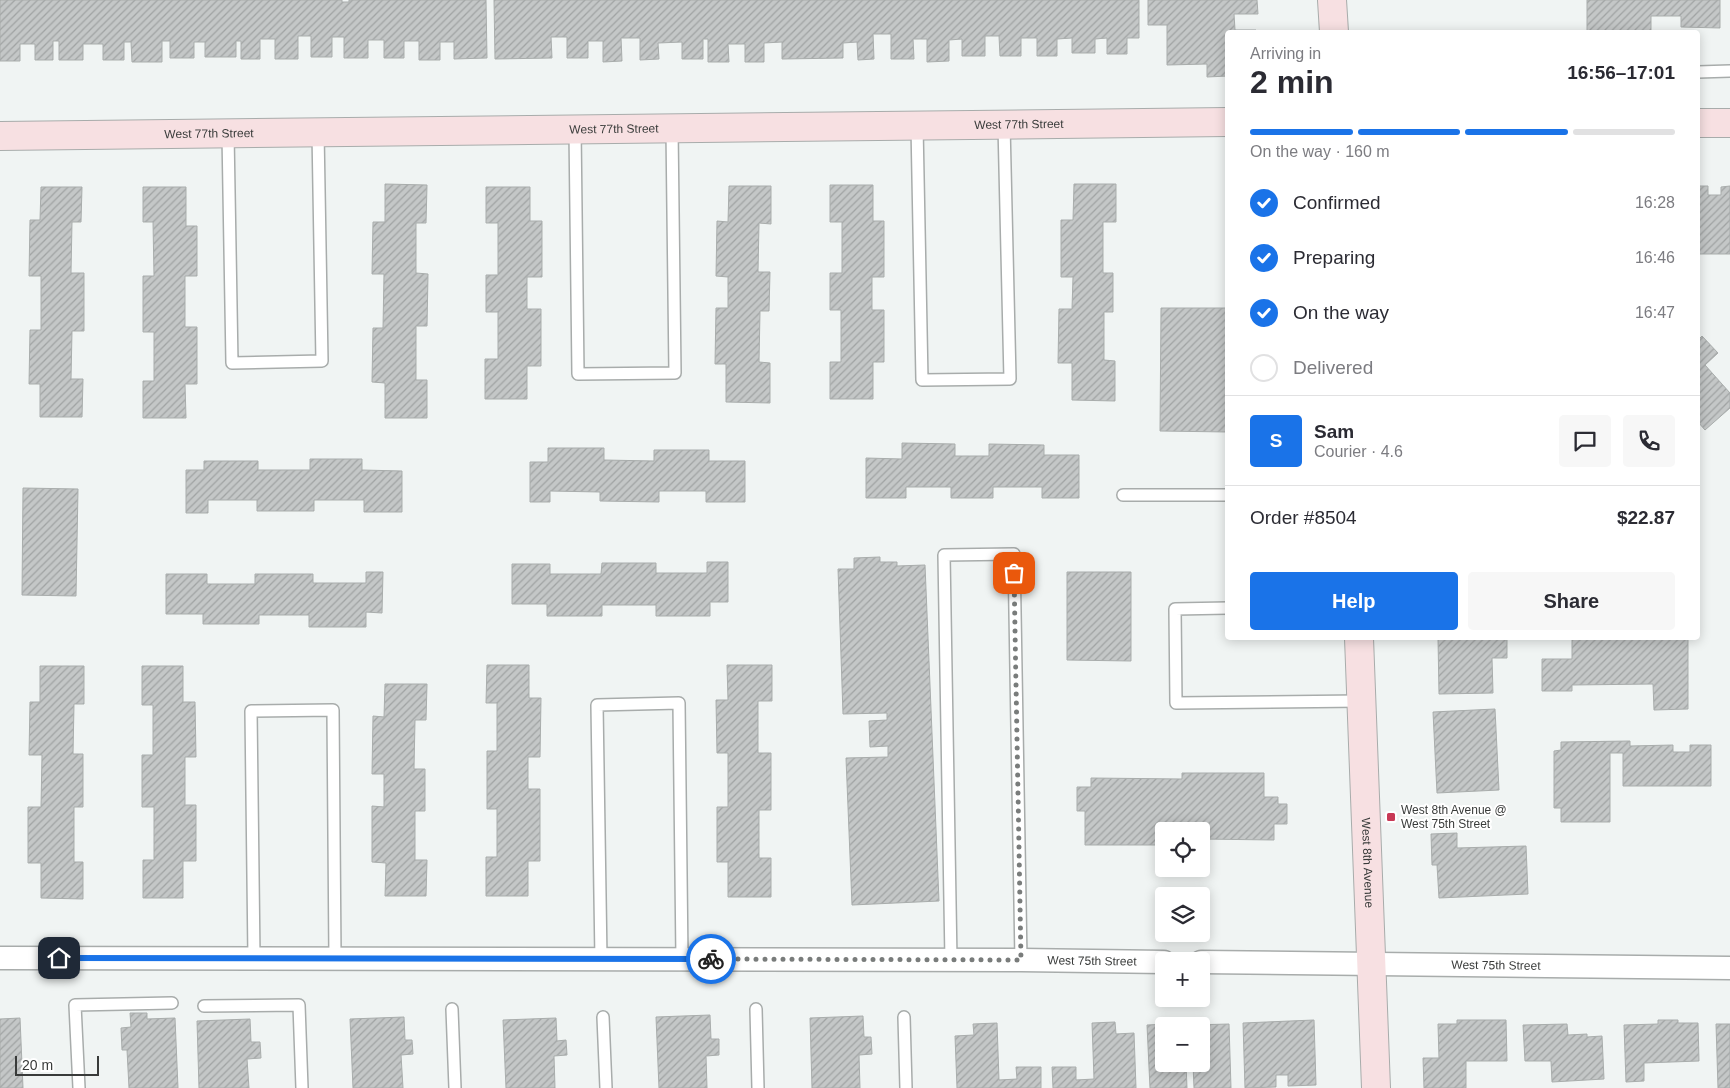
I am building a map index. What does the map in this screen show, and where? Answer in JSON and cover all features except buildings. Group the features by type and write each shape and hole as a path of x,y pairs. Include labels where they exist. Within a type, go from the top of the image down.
{"street":[{"path":"1332,0 1334,30"},
{"name":"West 77th Street","path":"0,136 1225,122"},
{"path":"1700,123 1730,123"},
{"name":"West 8th Avenue","path":"1359,640 1376,1088"},
{"name":"West 75th Street","path":"0,958 1155,962"},
{"name":"West 75th Street","path":"1210,962 1730,968"}],"lane":[{"path":"1700,72 1730,71"},
{"path":"917,126 922,380 1010,378 1004,125"},
{"path":"575,130 578,374 646,374 674,373 672,128"},
{"path":"228,134 232,363 312,362 322,361 318,132"},
{"path":"1123,495 1225,494"},
{"path":"951,960 944,555 1014,554 1021,960"},
{"path":"1225,608 1175,609 1176,703 1361,701"},
{"path":"600,959 597,705 679,703 682,959"},
{"path":"254,958 251,711 333,710 335,958"},
{"path":"79,1088 75,1005 172,1003"},
{"path":"204,1006 299,1005 302,1088"},
{"path":"452,1009 455,1088"},
{"path":"756,1009 758,1088"},
{"path":"603,1017 606,1088"},
{"path":"904,1017 906,1088"}],"way so far":[{"path":"711,959 1021,960 1014,573"}],"place":[{"name":"West 8th Avenue @ West 75th Street","path":"1391,817"}],"route":[{"path":"59,958 711,959"}]}
